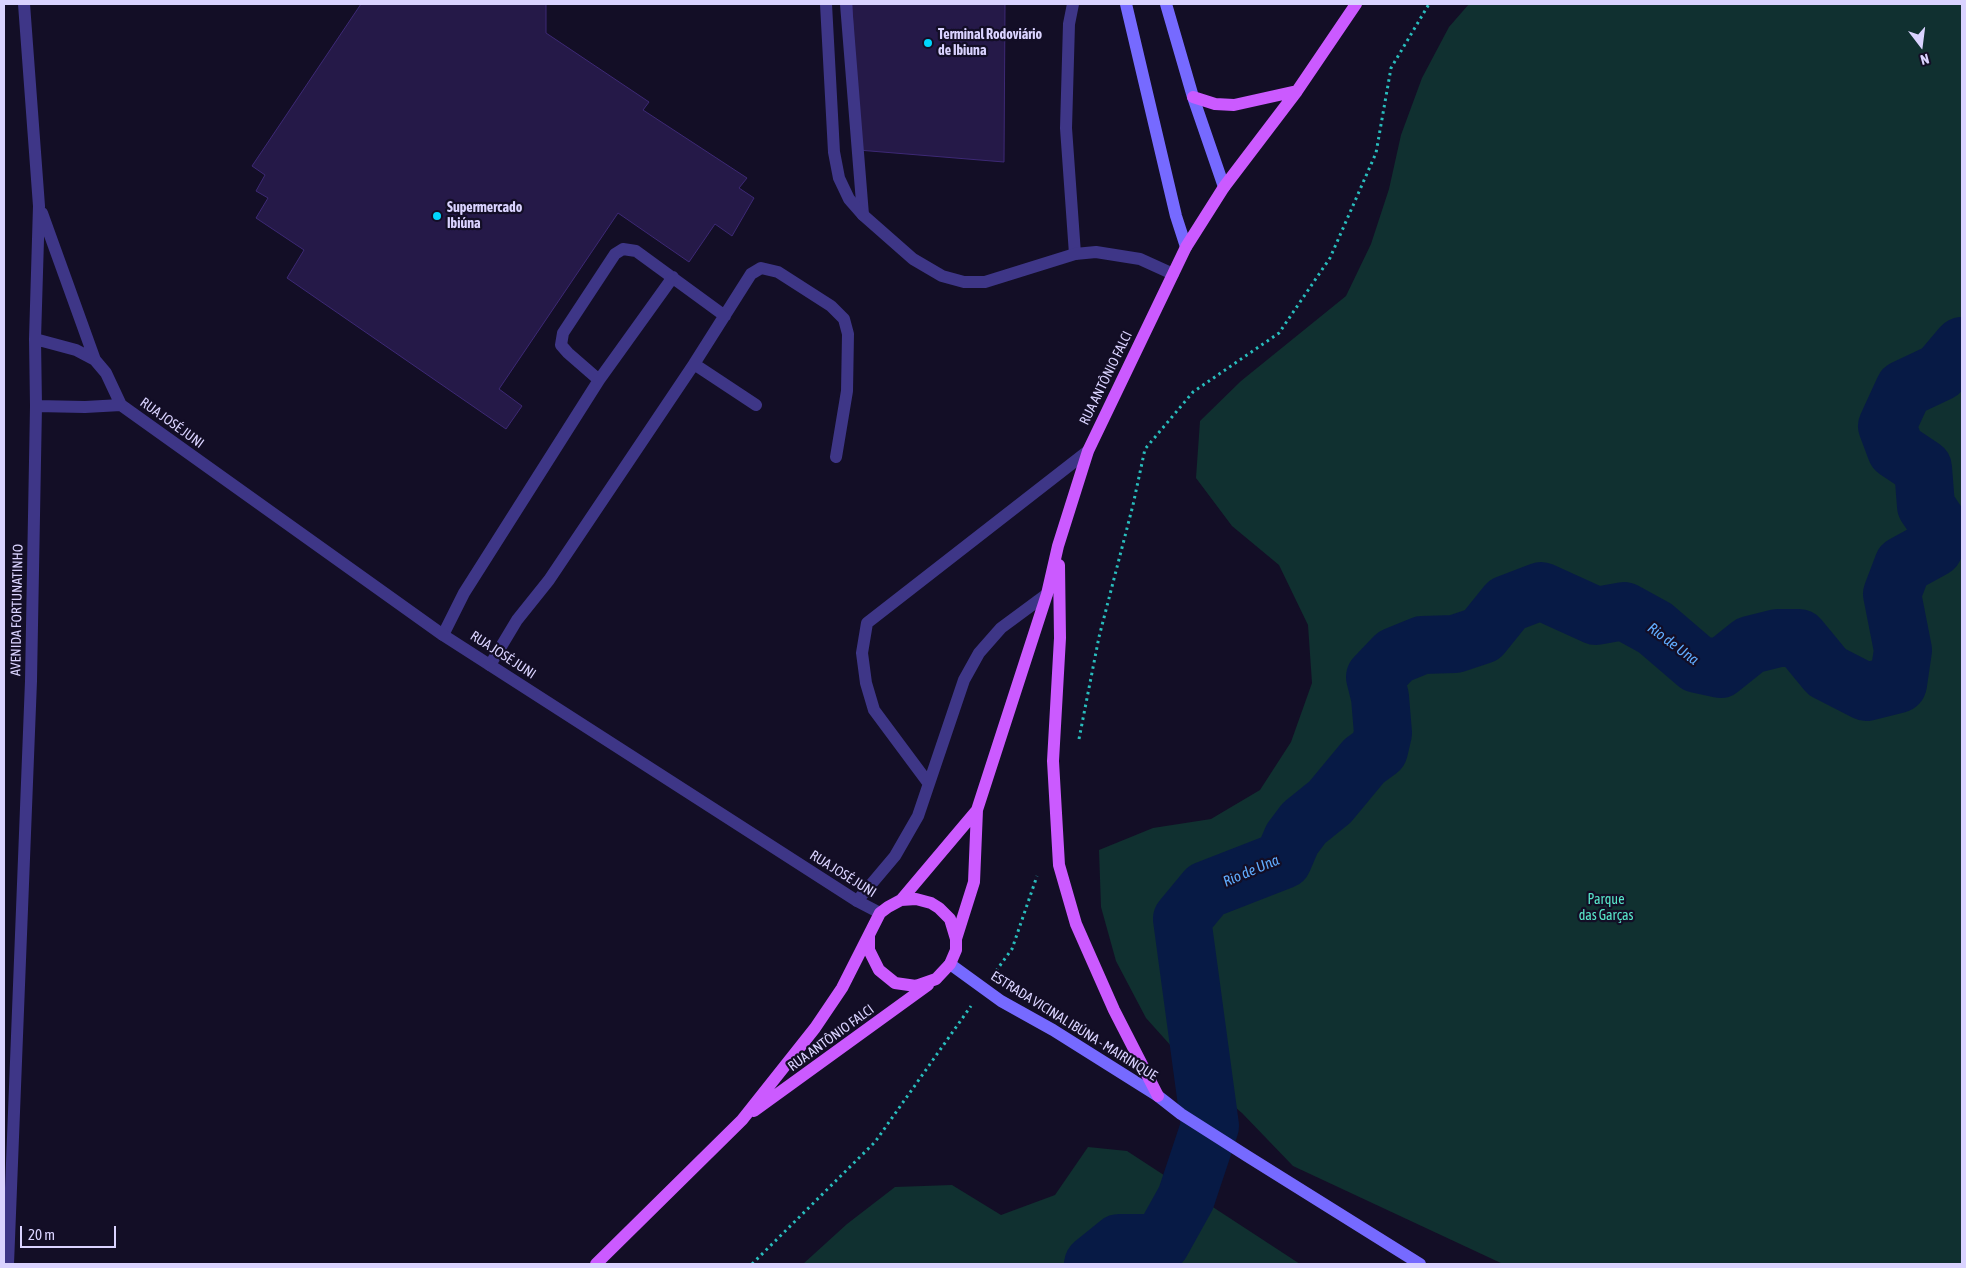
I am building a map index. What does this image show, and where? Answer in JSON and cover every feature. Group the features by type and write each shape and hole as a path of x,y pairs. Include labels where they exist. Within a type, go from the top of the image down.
{"main road":[{"path":"1126,4 1176,216 1186,247"},
{"path":"1166,4 1193,97 1224,186"},
{"name":"RUA ANTÔNIO FALCI","path":"956,939 974,882 976,810 1047,594 1058,546 1088,451 1186,247 1224,186 1297,92 1356,4"},
{"path":"1193,97 1216,104 1234,104 1297,92"},
{"path":"1058,546 1060,638 1053,761 1059,865 1076,924 1114,1010 1158,1096"},
{"name":"RUA ANTÔNIO FALCI","path":"901,900 976,810"},
{"path":"916,899 931,903 939,908 950,919 956,939 956,950 950,964 936,979 916,986 895,983 878,970 869,950 869,935 880,913 901,900 916,899"},
{"name":"RUA ANTÔNIO FALCI","path":"596,1264 742,1120 815,1028 842,988 869,935"},
{"name":"ESTRADA VICINAL IBÚNA - MAIRINQUE","path":"950,964 1001,1001 1053,1030 1158,1096 1182,1114 1247,1156 1420,1264"},
{"name":"RUA ANTÔNIO FALCI","path":"742,1120 936,979"}],"street":[{"name":"AVENIDA FORTUNATINHO","path":"8,1264 31,681 36,406 35,339 39,206 24,4"},
{"path":"826,4 834,152 839,178 849,199 863,215 913,259 942,276 964,282 984,282 1075,254 1096,252 1140,259 1174,274"},
{"path":"846,4 863,215"},
{"path":"1073,4 1070,24 1066,128 1075,254"},
{"name":"AVENIDA FORTUNATINHO","path":"39,206 95,360 106,373 121,405"},
{"path":"600,380 561,345 563,333 615,254 624,249 636,251 725,316"},
{"path":"490,665 517,620 549,580 694,364 751,274 761,268 778,272 831,306 844,319 848,334 847,391 836,457"},
{"path":"443,635 464,593 600,380 673,277"},
{"path":"35,339 76,350 95,360"},
{"path":"694,364 756,405"},
{"path":"36,406 85,408 121,405"},
{"name":"RUA JOSÉ JUNI","path":"121,405 443,635 857,901 880,913"},
{"path":"929,784 874,710 866,683 862,654 867,623 1088,451"},
{"path":"857,901 895,856 918,816 964,680 979,654 1002,628 1047,594"}],"path":[{"path":"1079,743 1099,637 1133,505 1145,449 1193,392 1279,333 1330,258 1376,153 1391,68 1429,4"},
{"path":"752,1264 875,1142 1012,949 1038,875"}],"green space":[{"name":"Parque das Garças","path":"1469,4 1962,4 1962,1264 1503,1264 1293,1166 1242,1113 1198,1076 1146,1018 1116,961 1101,907 1099,850 1153,828 1211,819 1260,790 1291,742 1312,683 1308,625 1279,565 1232,526 1196,478 1200,421 1241,381 1346,296 1371,244 1389,189 1401,135 1422,78 1449,27"},
{"path":"1088,1147 1127,1151 1300,1264 803,1264 847,1224 895,1187 952,1185 1001,1215 1055,1195"}],"building":[{"name":"Supermercado Ibiúna","path":"361,4 546,4 546,33 649,102 643,110 747,178 739,188 754,198 732,236 715,224 689,262 618,213 499,389 522,406 506,429 287,278 304,250 256,218 268,198 256,191 265,175 252,166"},
{"path":"852,4 1005,4 1004,162 858,150"}],"waterway":[{"name":"Rio de Una","path":"1093,1264 1119,1243 1161,1243 1186,1198 1210,1126 1182,919 1206,890 1283,860 1292,839 1304,823 1330,802 1364,761 1379,750 1383,733 1380,697 1375,677 1395,656 1422,645 1455,644 1482,635 1507,604 1541,591 1596,616 1624,611 1655,628 1697,664 1720,669 1750,645 1778,638 1799,638 1827,672 1866,692 1898,684 1903,650 1892,594 1903,565 1934,548 1940,527 1926,506 1923,468 1896,450 1887,426 1904,389 1940,372 1962,346"}],"place":[{"name":"Terminal Rodoviário de Ibiuna","path":"928,43"},
{"name":"Supermercado Ibiúna","path":"437,216"}]}
